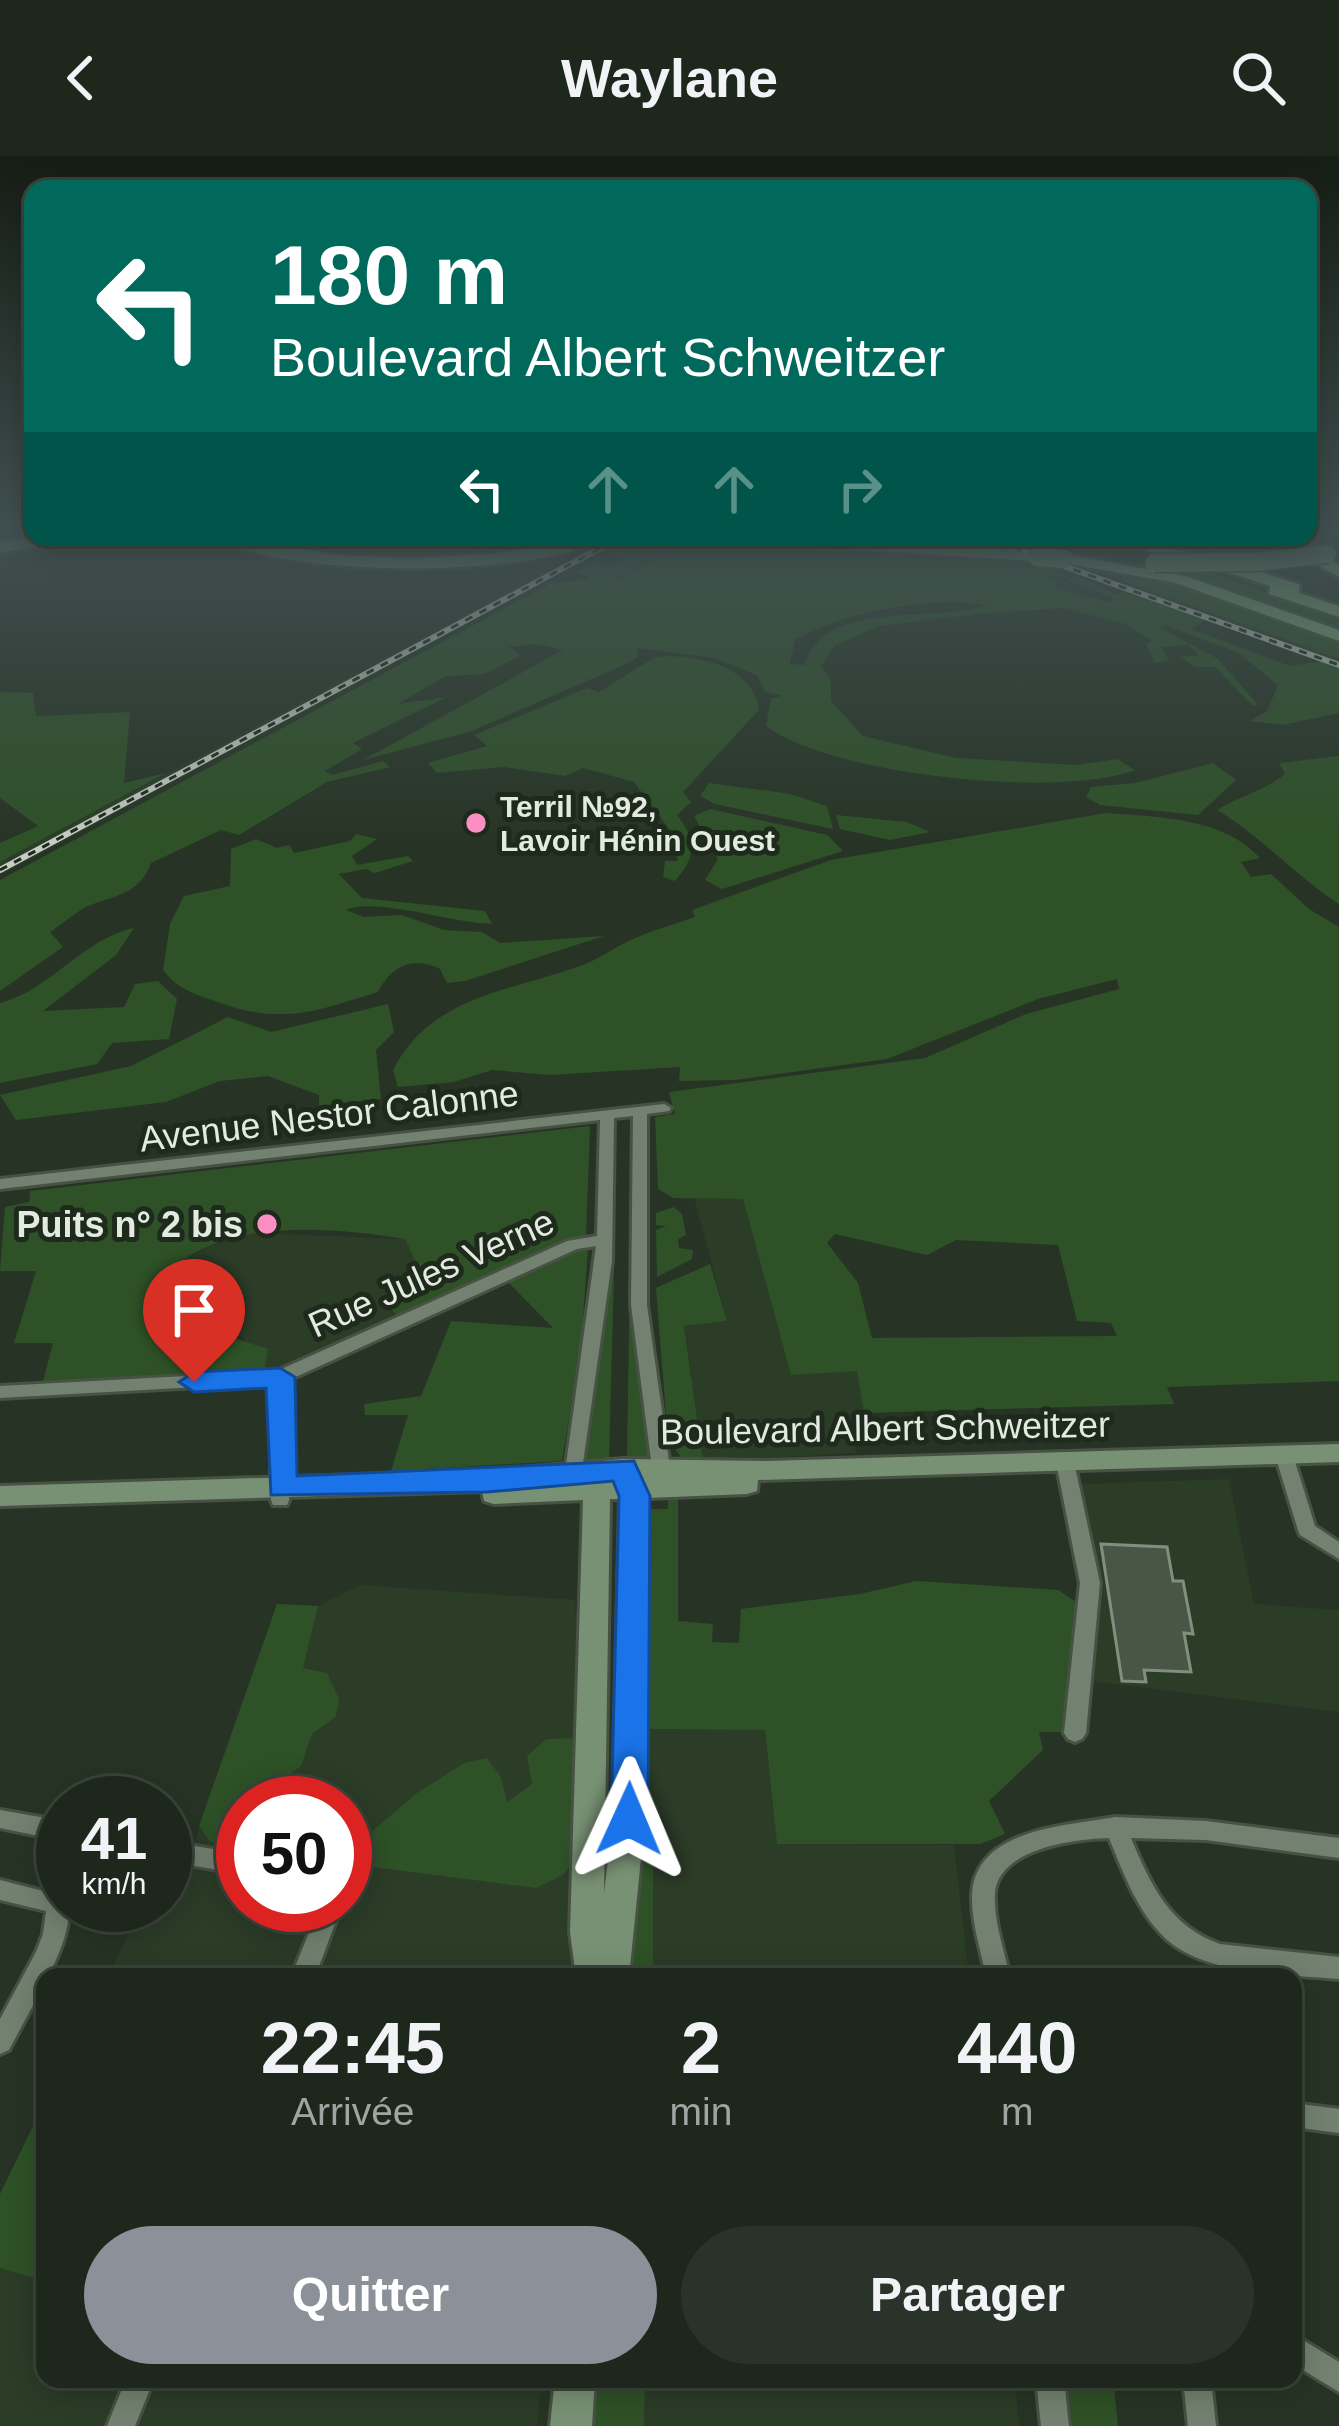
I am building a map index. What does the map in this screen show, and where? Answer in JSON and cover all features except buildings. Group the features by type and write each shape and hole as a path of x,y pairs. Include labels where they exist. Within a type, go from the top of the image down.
{"main road":[{"name":"Boulevard Albert Schweitzer","path":"1285,1460 1339,1453"},
{"name":"Boulevard Albert Schweitzer","path":"639,1477 1285,1460 1339,1463"},
{"name":"Boulevard Albert Schweitzer","path":"0,1509 487,1481 768,1471 1067,1468"},
{"path":"613,1968 628,1853 639,1477"},
{"name":"Boulevard Albert Schweitzer","path":"0,1496 462,1494 585,1480"},
{"path":"585,1480 587,1932 592,1968"},
{"path":"571,2426 574,2388"}],"street":[{"name":"Avenue Nestor Calonne","path":"0,1184 664,1108"},
{"path":"639,1477 640,1111"},
{"path":"585,1480 605,1240 607,1114"},
{"name":"Rue Jules Verne","path":"0,1392 280,1377 579,1242 605,1240"},
{"path":"280,1377 281,1494"},
{"path":"1285,1460 1307,1530 1339,1552"},
{"path":"1067,1468 1090,1582 1076,1733"},
{"path":"0,1819 36,1826"},
{"path":"1115,1826 1145,1898 1181,1943 1218,1955 1339,1968"},
{"path":"997,1968 985,1897 995,1866 1044,1839 1115,1826 1339,1848"},
{"path":"0,1890 57,1904 60,1913 38,1968"},
{"path":"306,1968 320,1932"},
{"path":"0,2042 36,1973"},
{"path":"1302,2116 1339,2121"},
{"path":"1302,2354 1339,2378"},
{"path":"121,2426 136,2388"},
{"path":"1051,2388 1055,2426"},
{"path":"1198,2388 1202,2426"}],"shaded area":[{"path":"433,632 449,632 0,875 0,862"},
{"path":"1241,632 1264,632 1339,659 1339,668"},
{"path":"694,1198 743,1199 791,1374 857,1370 864,1413 850,1415 856,1453 703,1462 684,1325 727,1321"},
{"path":"252,1233 405,1239 429,1287 391,1308 400,1318 291,1366 264,1372 243,1337 194,1325 149,1302 174,1267 207,1247"},
{"path":"1229,1479 1254,1604 1339,1610 1339,1712 1091,1681 1097,1607 1078,1484"},
{"path":"360,1585 576,1600 575,1612 585,1619 571,1968 112,1968 129,1932 192,1932 192,1843 216,1780 216,1932 372,1932 372,1776 217,1776 277,1604 318,1606"},
{"path":"644,1729 765,1730 778,1844 954,1845 968,1968 653,1968 653,1844"},
{"path":"36,2127 36,2388 541,2388 537,2426 0,2426 0,2202"},
{"path":"645,2388 1016,2388 1019,2426 644,2426"}],"green space":[{"path":"461,632 811,632 795,640 790,664 805,665 816,644 832,632 865,632 835,645 821,666 831,681 831,701 863,736 956,758 1076,765 1117,759 1135,770 1100,778 1002,782 840,758 766,726 771,698 782,696 765,692 757,675 714,658 637,648 638,657 628,663 472,731 363,760 563,650 537,644 508,647 520,655 485,674 446,676 398,704 447,697 353,743 362,749 325,771 332,775 383,761 390,767 327,782 239,835 221,830 151,863 134,887 86,907 50,932 63,947 0,991 0,880"},
{"path":"1138,632 1168,632 1218,659 1258,705 1252,705 1215,667 1195,667 1181,657 1198,655 1189,645 1162,647 1169,661 1155,663 1146,644 1152,641"},
{"path":"1183,632 1199,632 1290,666 1321,661 1339,668 1339,713 1283,725 1250,721 1267,711 1278,685 1239,653"},
{"path":"1264,632 1321,632 1339,638 1339,659"},
{"path":"655,657 703,660 734,672 755,695 759,710 683,792 691,802 677,815 691,848 675,881 663,877 665,861 678,861 672,833 634,782 583,768 565,776 504,767 437,773 428,763 487,746 474,735 587,688 599,692"},
{"path":"0,692 33,693 36,716 130,712 124,783 166,773 0,862 0,843 38,826 0,798"},
{"path":"1339,756 1339,904 1217,810 1285,774 1279,763"},
{"path":"1213,763 1236,780 1198,815 1100,805 1086,797 1091,787 1135,783"},
{"path":"709,783 791,794 827,806 833,829 715,804 700,796"},
{"path":"710,809 827,835 843,851 722,889 705,880 718,859 694,816"},
{"path":"1106,813 1167,818 1208,827 1245,844 1260,858 1241,862 1251,877 1271,874 1309,909 1339,927 1339,1381 1167,1387 1174,1404 864,1413 857,1371 791,1375 743,1199 673,1198 658,1189 655,1117 675,1114 669,1092 925,1058 1026,1014 1119,989 1117,979 1038,999 887,1059 735,1080 679,1081 680,1067 550,1075 492,1070 454,1082 398,1087 393,1070 409,1045 451,1011 583,965 633,939 695,917 692,910 831,860","holes":["835,1234 927,1255 956,1240 1058,1245 1077,1321 1111,1323 1117,1336 872,1338 858,1283 827,1243"]},
{"path":"836,815 907,822 930,832 890,840 840,829"},
{"path":"356,834 377,839 352,856 357,865 408,856 413,861 375,873 366,869 339,874 362,898 485,911 492,924 394,908 346,910 364,917 402,915 444,930 482,932 500,943 604,936 465,981 447,983 440,969 430,965 403,966 378,992 300,1013 263,1013 220,1003 182,987 163,970 170,924 184,896 230,886 231,849 256,839 277,848 289,845 294,853 350,841"},
{"path":"134,928 116,955 43,1011 124,1007 135,984 158,981 177,999 169,1039 112,1043 97,1064 0,1083 0,1003 35,987 98,943"},
{"path":"388,1004 394,1032 376,1050 381,1099 319,1106 319,1095 268,1076 220,1081 166,1102 16,1120 0,1095 131,1066 228,1017 271,1032"},
{"path":"590,1126 586,1236 400,1318 390,1308 428,1287 405,1239 337,1231 263,1232 195,1253 169,1273 149,1302 194,1325 268,1349 264,1372 42,1385 53,1343 14,1343 36,1271 0,1271 5,1207 29,1202 30,1191"},
{"path":"631,1202 636,1202 651,1457 627,1458"},
{"path":"674,1207 682,1214 686,1235 678,1239 679,1248 693,1250 692,1259 657,1277 656,1230 666,1226 656,1225 656,1213"},
{"path":"608,1233 615,1233 609,1459 581,1460"},
{"path":"574,1247 588,1248 581,1346 562,1461 391,1471 408,1415 365,1415 364,1404 421,1396 451,1321 553,1328 507,1281"},
{"path":"710,1264 727,1321 684,1326 703,1462 684,1461 668,1440 656,1288"},
{"path":"668,1498 678,1498 678,1621 713,1624 712,1642 739,1643 741,1609 860,1594 916,1581 1058,1590 1076,1602 1065,1732 1039,1732 1043,1750 989,1801 1005,1834 980,1844 777,1844 765,1730 644,1729 645,1509 668,1509"},
{"path":"277,1604 318,1606 303,1668 327,1673 339,1699 336,1717 312,1734 301,1766 287,1776 217,1776"},
{"path":"579,1738 574,1861 563,1875 536,1888 372,1867 372,1831 417,1793 464,1763 487,1758 501,1777 507,1802 532,1784 527,1756 546,1739"},
{"path":"216,1778 216,1843 199,1826"},
{"path":"646,1809 653,1844 653,1968 623,1968 635,1918"},
{"path":"36,2125 36,2278 0,2268 0,2194"},
{"path":"591,2388 645,2388 644,2426 588,2426"},
{"path":"1066,2388 1114,2388 1118,2426 1070,2426"}],"railway":[{"path":"0,870 444,632"},
{"path":"1247,632 1339,665"}],"place":[{"name":"Terril №92, Lavoir Hénin Ouest","path":"476,823"},
{"name":"Puits n° 2 bis","path":"267,1224"}],"route":[{"path":"194,1382 280,1377 282,1487 487,1481 623,1469 634,1488 629,1819"}]}
